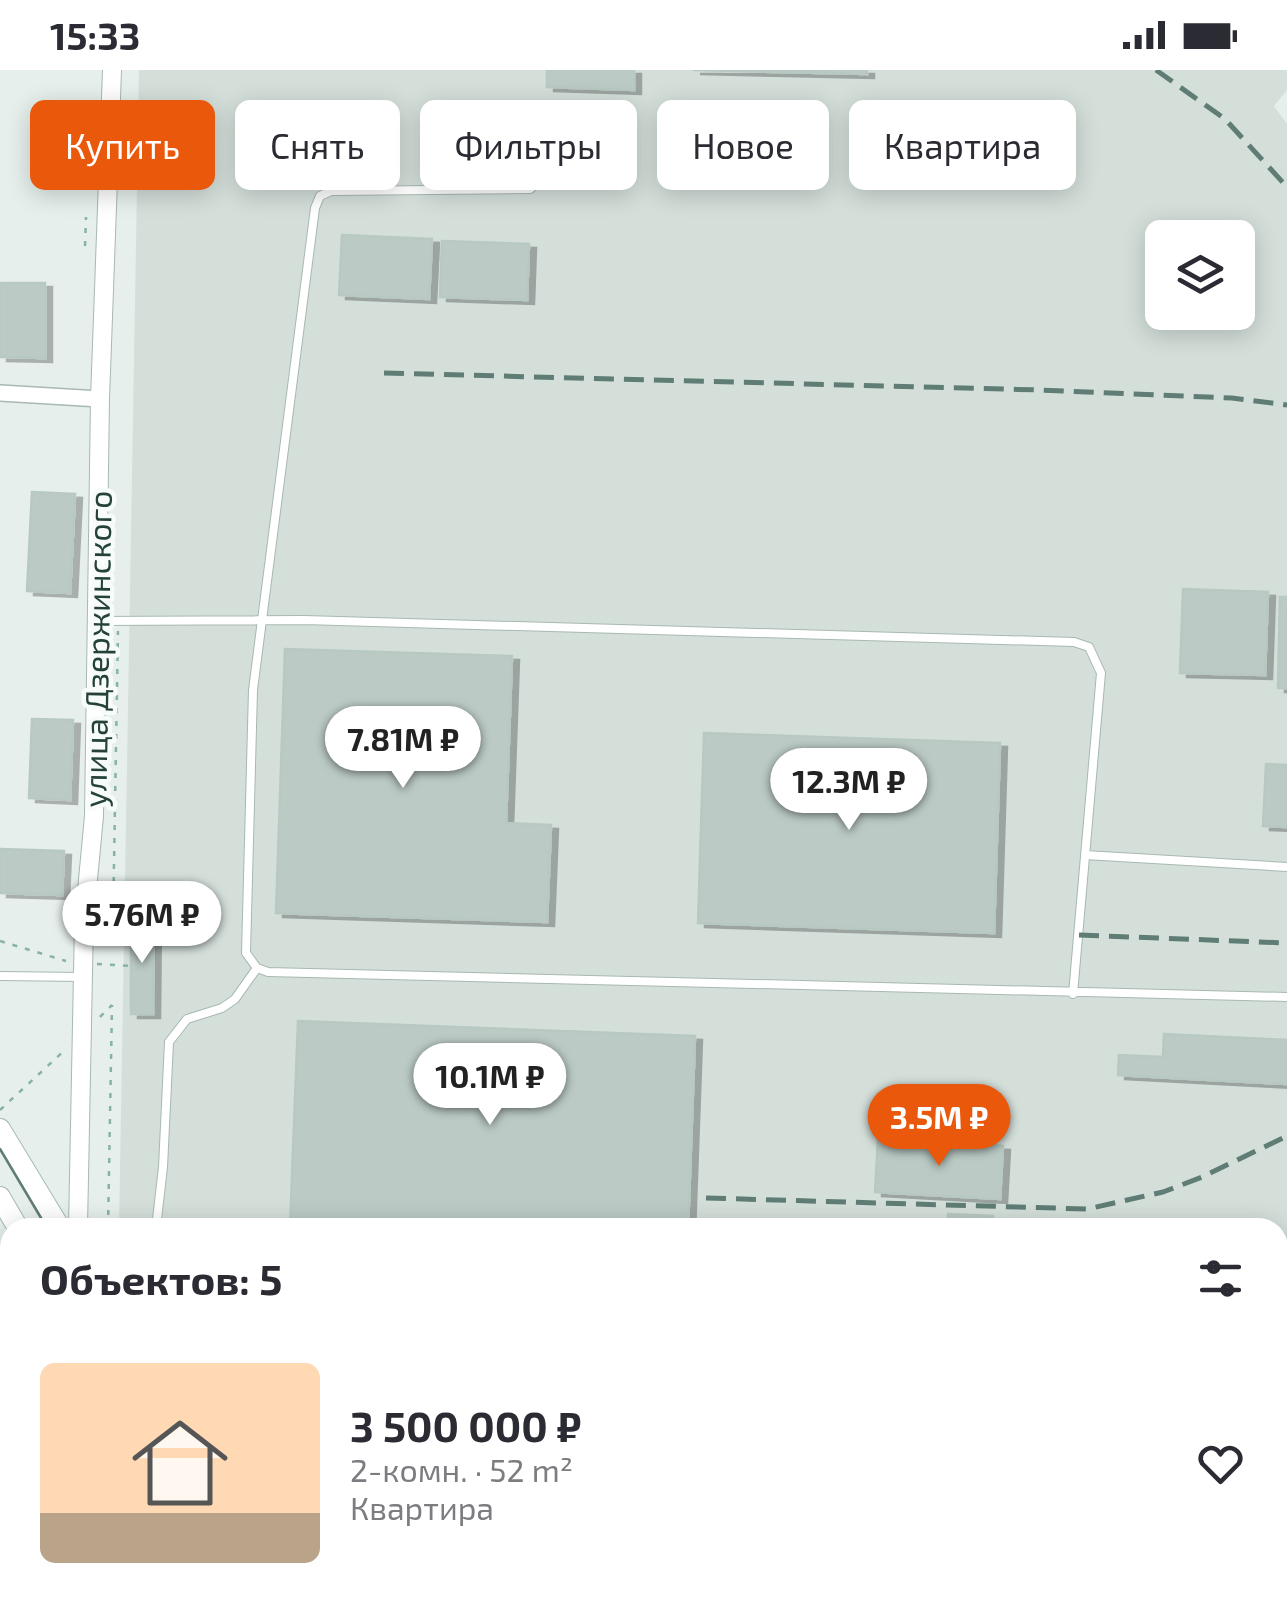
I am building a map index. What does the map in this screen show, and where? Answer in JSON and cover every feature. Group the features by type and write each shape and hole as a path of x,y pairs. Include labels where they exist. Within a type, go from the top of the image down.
{"main road":[{"path":"0,1129 54,1218"}],"street":[{"name":"улица Дзержинского","path":"78,1218 83,968 94,816 100,399 112,70"},
{"path":"0,393 100,399"}],"lane":[{"path":"430,190 331,191 320,196 315,208 252,690 246,952 258,968 268,972 1287,997"},
{"path":"98,620 262,620 1074,642 1090,647 1101,672 1074,994"},
{"path":"1086,855 1287,866"},
{"path":"0,976 83,968"},
{"path":"157,1218 164,1167 169,1042 188,1020 235,999 258,968"}],"path":[{"path":"85,246 86,217"},
{"path":"113,921 118,620"},
{"path":"0,941 83,968 131,966"},
{"path":"108,1218 112,1005"},
{"path":"0,1110 70,1045"}],"shaded area":[{"path":"139,70 1287,70 1287,90 1274,106 1287,124 1287,1218 119,1218 137,190 215,190 215,100 138,100"}],"building":[{"path":"547,70 634,70 634,90 547,87"},
{"path":"693,70 867,70 867,74"},
{"path":"342,235 432,239 429,299 339,295"},
{"path":"442,241 529,244 527,300 440,297"},
{"path":"0,283 45,283 45,358 0,357"},
{"path":"32,492 75,494 70,593 27,591"},
{"path":"1183,589 1268,592 1265,675 1180,673"},
{"path":"1280,597 1287,597 1287,688 1278,688"},
{"path":"285,649 512,656 506,823 551,825 547,922 276,913"},
{"path":"32,719 73,720 70,800 29,798"},
{"path":"704,733 1000,743 994,933 698,923"},
{"path":"1266,764 1287,765 1287,827 1263,826"},
{"path":"0,849 64,851 62,895 0,893"},
{"path":"131,919 154,919 153,1014 131,1014"},
{"path":"298,1021 695,1036 688,1218 290,1218"},
{"path":"1164,1034 1287,1040 1287,1084 1118,1075 1119,1055 1163,1057"},
{"path":"878,1139 1003,1146 1000,1199 875,1192"},
{"path":"948,1214 993,1216 993,1218 948,1218"}],"tram line":[{"path":"0,1149 41,1218"}],"railway":[{"path":"1156,70 1225,119 1287,187"},
{"path":"384,373 1040,390 1232,398 1287,405"},
{"path":"1079,935 1287,943"},
{"path":"706,1198 1087,1209 1163,1192 1287,1136"}]}
